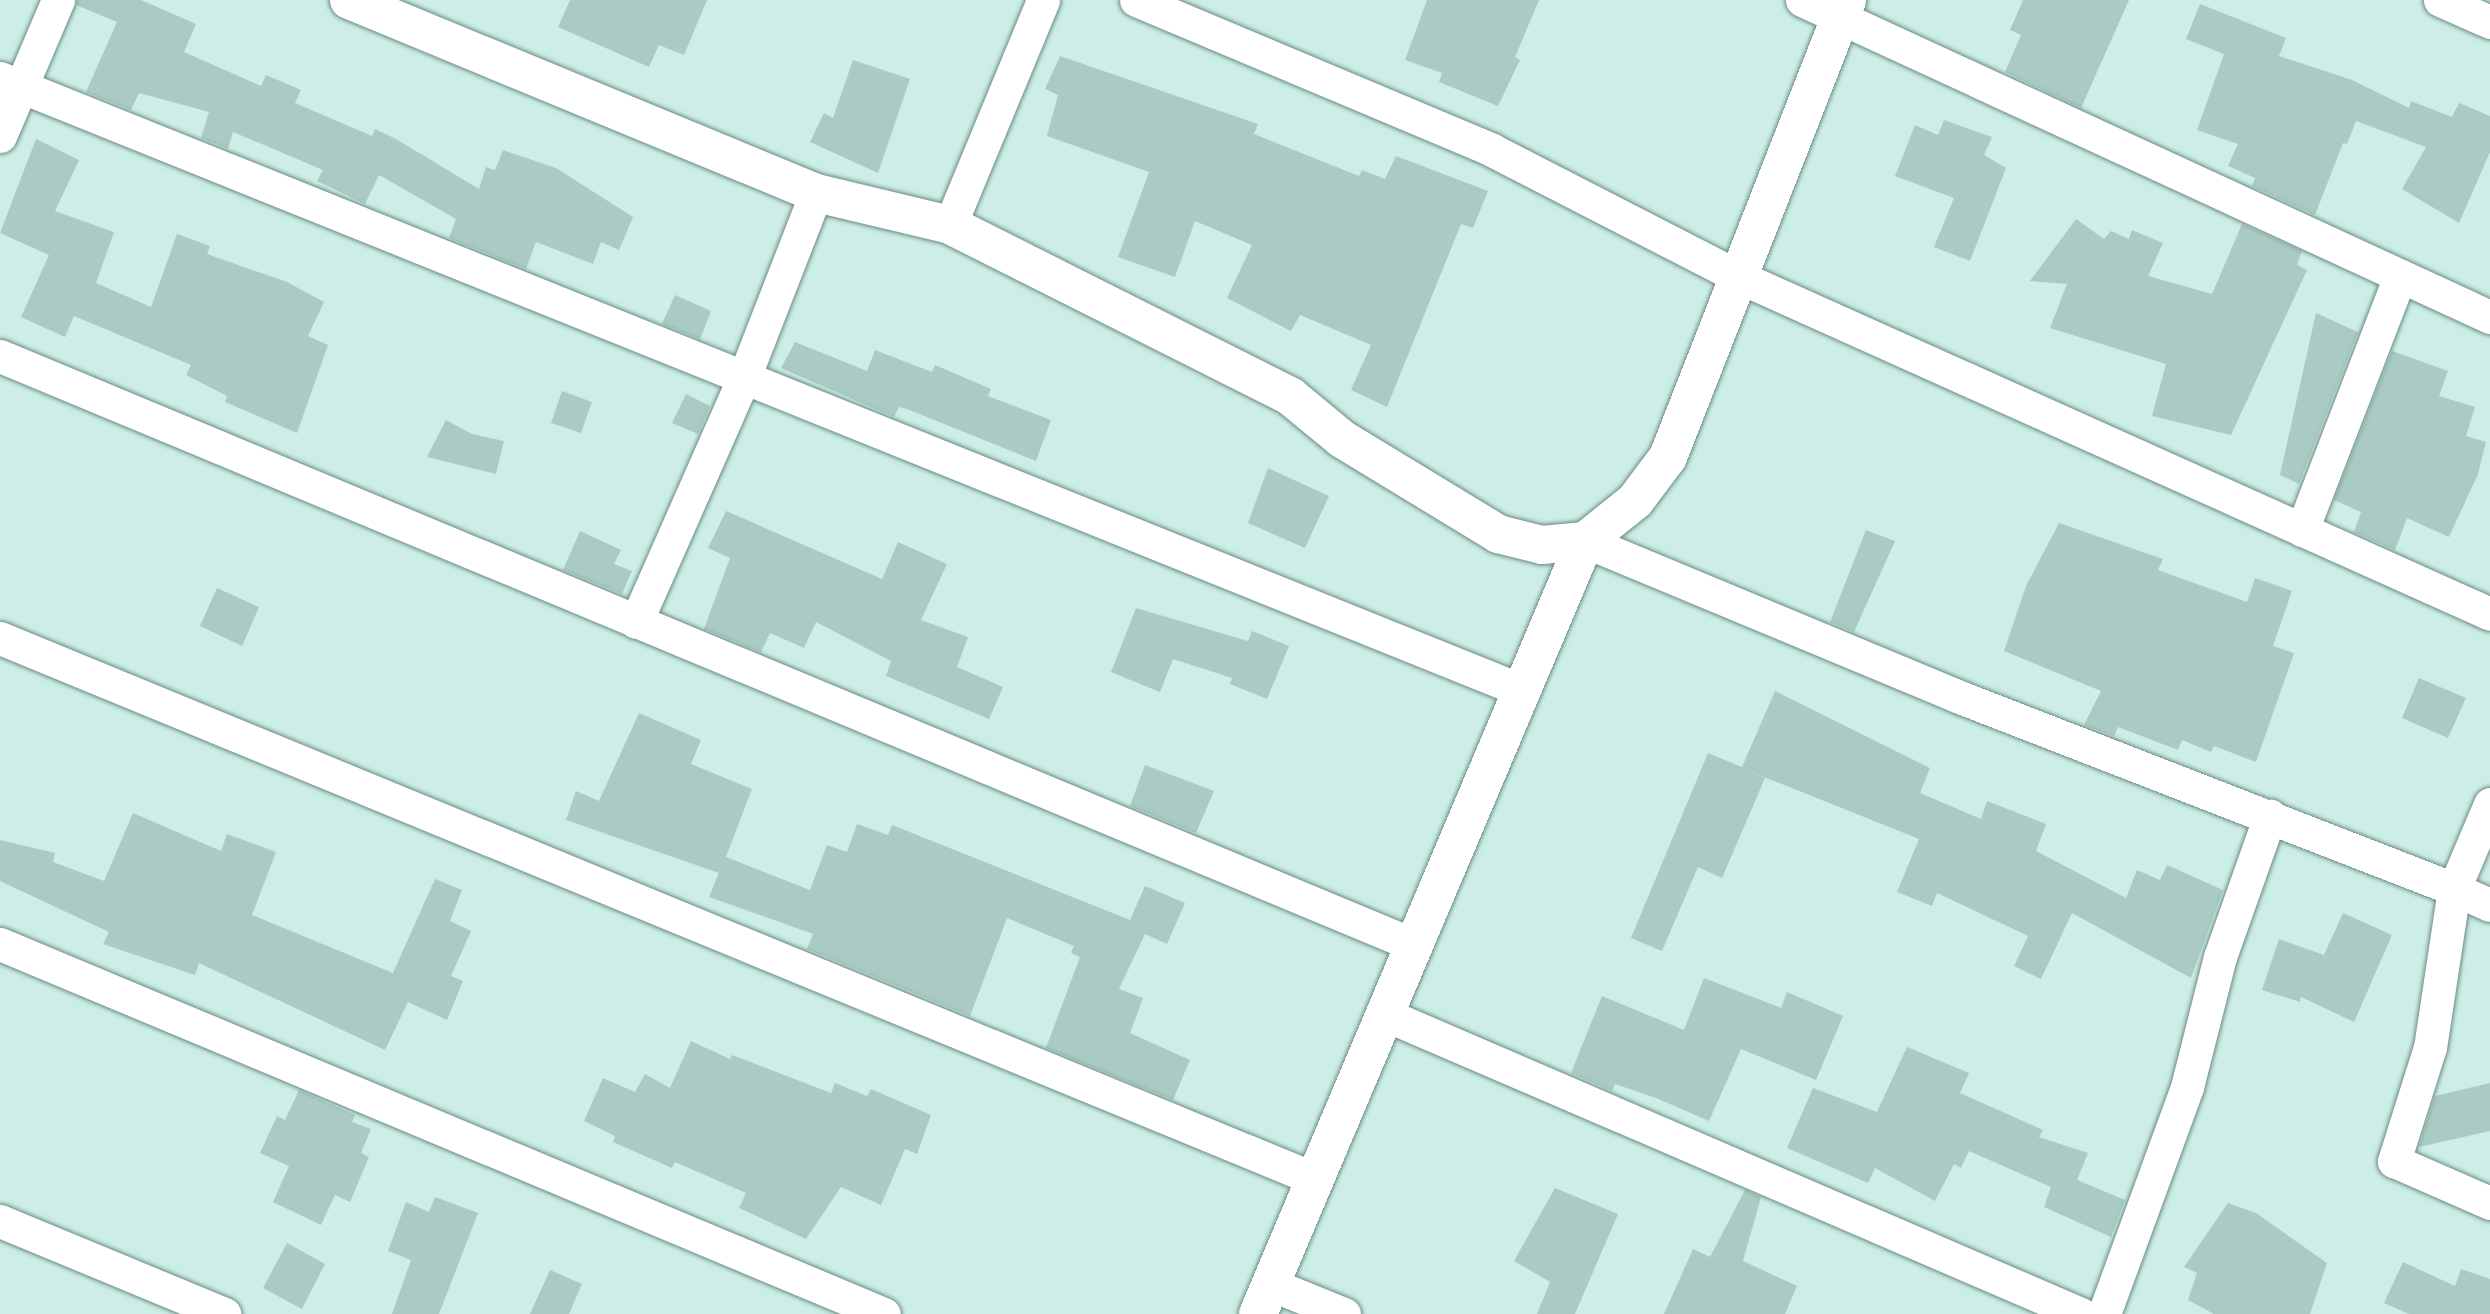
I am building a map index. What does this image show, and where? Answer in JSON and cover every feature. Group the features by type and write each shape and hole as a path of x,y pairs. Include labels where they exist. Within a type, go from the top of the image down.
{"street":[{"path":"0,136 10,82 58,0"},
{"path":"349,0 816,193 950,225 1290,396 1342,439 1498,534 1542,545 1585,541 1957,696 2270,816 2490,905"},
{"path":"950,225 1043,0"},
{"path":"1136,0 1492,150 1737,276 2490,614"},
{"path":"1802,0 1843,9 2490,317"},
{"path":"2440,0 2490,22"},
{"path":"1344,1314 1264,1299 1585,541 1635,501 1668,457 1843,9"},
{"path":"10,82 745,375 1521,690"},
{"path":"636,622 745,375 816,193"},
{"path":"2302,530 2400,276"},
{"path":"0,356 1414,945"},
{"path":"0,638 1315,1179"},
{"path":"2490,804 2454,889 2430,1046 2394,1161 2490,1203"},
{"path":"2104,1314 2187,1087 2220,957 2270,816"},
{"path":"0,944 884,1314"},
{"path":"1384,1014 2081,1314"},
{"path":"0,1221 224,1314"}],"building":[{"path":"77,0 141,0 196,24 184,52 261,86 266,75 301,90 295,103 372,136 375,129 479,189 486,167 495,170 503,150 556,168 633,217 619,250 601,242 593,264 536,242 526,269 449,238 456,219 379,175 365,204 317,181 323,170 233,132 228,149 201,138 209,112 139,93 131,110 86,92 117,22 76,5"},
{"path":"570,0 707,0 684,55 659,45 649,67 558,27"},
{"path":"1427,0 1539,0 1515,57 1520,60 1498,106 1439,82 1442,73 1405,60"},
{"path":"2023,0 2129,0 2081,108 2005,72 2021,35 2010,30"},
{"path":"2200,4 2286,38 2279,56 2352,80 2409,108 2411,101 2452,117 2459,103 2490,116 2490,152 2459,223 2402,189 2426,147 2356,121 2347,144 2343,143 2315,215 2252,186 2255,178 2228,166 2238,144 2197,130 2224,54 2186,39"},
{"path":"1060,56 1258,124 1254,134 1359,176 1362,170 1385,179 1396,156 1488,191 1473,228 1461,224 1387,407 1351,390 1371,345 1300,315 1291,331 1227,298 1252,245 1195,221 1175,277 1118,257 1149,172 1047,136 1058,95 1045,89"},
{"path":"853,60 910,79 878,173 810,142 824,113 833,118"},
{"path":"1944,120 1992,137 1984,155 2006,168 1970,261 1934,247 1954,198 1895,176 1915,125 1938,135"},
{"path":"36,139 79,160 55,211 114,232 96,283 151,307 177,234 210,246 207,254 287,282 324,302 308,336 328,345 297,433 225,402 227,396 186,375 191,365 74,316 65,337 21,317 49,255 0,233"},
{"path":"2076,219 2104,239 2111,231 2129,239 2132,230 2163,243 2148,276 2212,294 2242,224 2302,251 2297,265 2307,270 2231,435 2152,416 2166,364 2050,328 2067,284 2030,281"},
{"path":"675,295 711,311 700,339 662,324"},
{"path":"2316,313 2358,332 2299,484 2280,475"},
{"path":"795,342 867,371 875,350 932,372 935,365 991,389 988,396 1051,420 1036,461 907,409 899,407 894,417 781,368"},
{"path":"2392,351 2448,371 2439,396 2475,407 2466,436 2486,442 2478,474 2449,537 2407,518 2395,550 2354,532 2361,512 2334,500"},
{"path":"562,391 592,402 581,433 551,423"},
{"path":"686,394 710,406 698,434 672,423"},
{"path":"446,420 472,434 504,441 496,474 427,457"},
{"path":"1268,468 1329,496 1305,548 1248,523"},
{"path":"726,511 882,579 898,542 947,564 921,620 968,637 957,667 1003,687 989,719 886,676 891,661 816,622 804,648 770,633 761,652 704,629 730,558 708,548"},
{"path":"2059,523 2163,559 2158,570 2247,602 2255,578 2292,591 2273,646 2294,653 2256,762 2214,746 2211,752 2182,740 2178,750 2118,727 2114,736 2084,725 2101,691 2004,651 2026,586"},
{"path":"1866,530 1895,541 1854,632 1830,622"},
{"path":"580,531 621,550 614,564 632,571 622,594 563,570"},
{"path":"217,588 259,607 242,646 200,626"},
{"path":"1136,608 1248,641 1252,631 1289,646 1267,699 1230,684 1232,678 1173,659 1160,692 1111,672"},
{"path":"2419,678 2466,698 2448,738 2402,718"},
{"path":"1775,691 1930,768 1920,793 1981,819 1987,801 2046,824 2036,851 2126,898 2137,870 2160,880 2167,865 2223,890 2191,978 2072,913 2041,979 2014,966 2028,936 1937,893 1932,906 1897,892 1919,839 1749,771 1765,778 1722,878 1698,867 1662,951 1631,938 1708,753 1742,767"},
{"path":"639,713 701,740 691,764 752,789 724,862 726,857 810,890 827,845 847,852 857,824 888,835 892,825 1130,920 1145,886 1185,903 1167,944 1145,934 1119,989 1143,998 1130,1033 1190,1060 1173,1100 1046,1048 1080,957 1071,953 1074,946 1007,918 970,1016 807,949 813,934 709,897 719,873 566,820 576,791 599,801"},
{"path":"1145,765 1214,791 1196,833 1130,806"},
{"path":"133,813 221,851 227,834 276,852 252,915 393,973 435,879 462,890 450,921 471,931 451,976 463,981 447,1020 408,1002 385,1050 199,963 195,975 103,944 109,932 0,881 0,840 55,853 53,862 104,881"},
{"path":"2343,913 2392,935 2354,1022 2301,997 2300,1002 2262,990 2279,939 2324,955"},
{"path":"1704,978 1781,1008 1787,992 1843,1016 1816,1080 1741,1049 1709,1121 1656,1098 1615,1084 1612,1091 1571,1073 1602,996 1684,1030"},
{"path":"691,1041 730,1059 732,1055 831,1093 835,1083 867,1096 871,1089 931,1115 917,1154 905,1149 881,1205 841,1187 806,1239 739,1208 746,1193 675,1162 672,1168 613,1142 615,1136 584,1121 603,1078 635,1092 645,1074 670,1088"},
{"path":"1907,1047 1969,1073 1960,1093 2043,1130 2039,1137 2088,1153 2077,1180 2125,1200 2111,1237 2044,1207 2051,1187 1969,1151 1961,1168 1954,1164 1935,1201 1875,1168 1868,1183 1787,1148 1813,1088 1877,1112"},
{"path":"2490,1083 2490,1131 2419,1147 2435,1096"},
{"path":"299,1090 355,1115 352,1122 371,1129 361,1153 369,1157 350,1202 335,1195 321,1225 273,1202 289,1166 260,1153 277,1116 285,1120"},
{"path":"1555,1188 1618,1214 1575,1314 1537,1314 1550,1282 1514,1261"},
{"path":"1745,1190 1761,1197 1743,1261 1797,1286 1785,1314 1664,1314 1693,1249 1710,1257"},
{"path":"435,1197 478,1213 439,1314 392,1314 411,1260 388,1251 406,1202 429,1212"},
{"path":"2228,1203 2256,1213 2327,1263 2310,1314 2214,1314 2188,1300 2197,1273 2184,1267"},
{"path":"287,1243 325,1264 302,1309 263,1288"},
{"path":"2403,1262 2455,1286 2461,1269 2490,1279 2490,1314 2409,1314 2384,1303"},
{"path":"550,1270 582,1284 569,1314 530,1314"}]}
